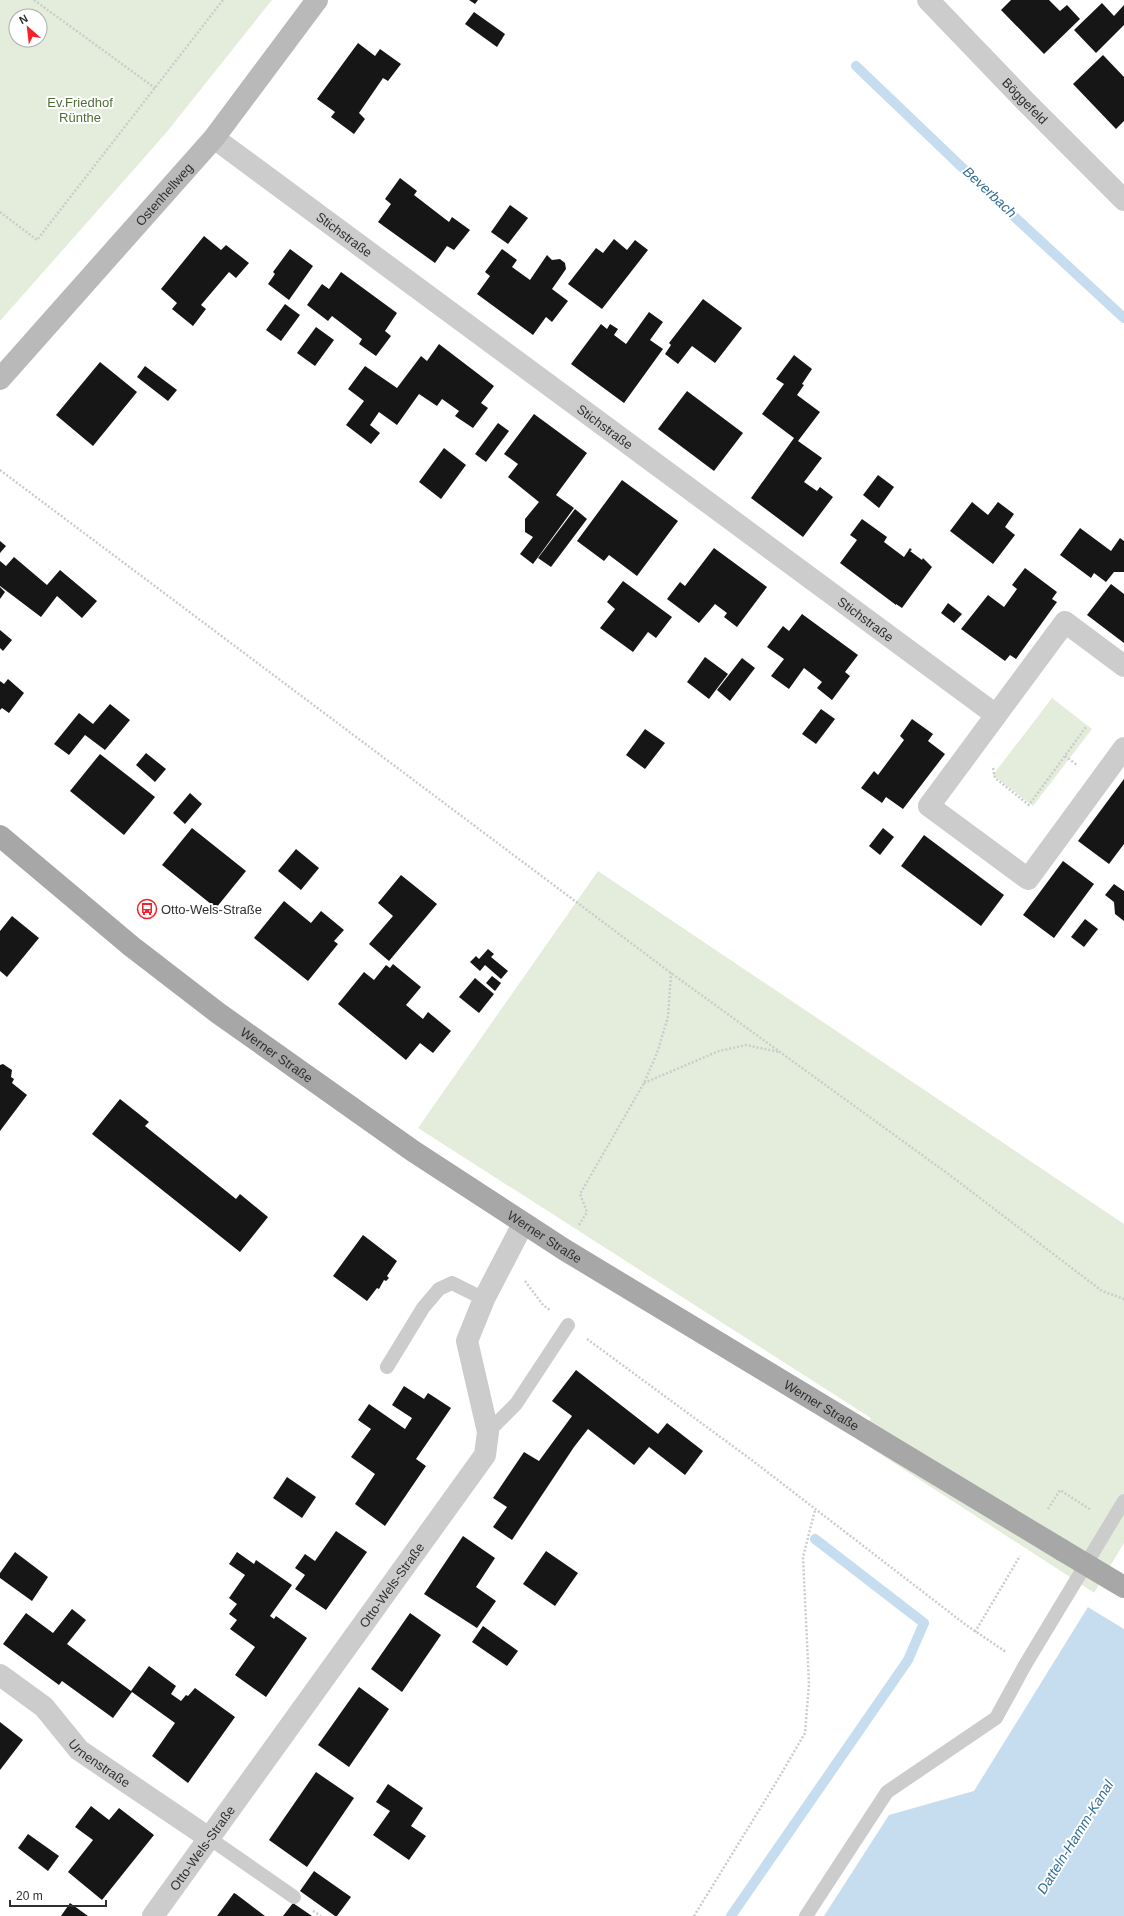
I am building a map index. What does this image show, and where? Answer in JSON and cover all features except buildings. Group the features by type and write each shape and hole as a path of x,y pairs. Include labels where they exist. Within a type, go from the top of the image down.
{"main road":[{"name":"Ostenhellweg","path":"0,378 214,138 317,0"},
{"name":"Werner Straße","path":"0,836 130,946 218,1013 414,1151 523,1224 1124,1588"}],"street":[{"name":"Böggefeld","path":"928,0 1028,104 1124,200"},
{"name":"Stichstraße","path":"214,138 996,715"},
{"path":"1124,666 1065,622 929,806 1028,879 1124,748"},
{"name":"Otto-Wels-Straße","path":"153,1916 485,1455 488,1432 467,1341 484,1299 523,1224"},
{"name":"Urnenstraße","path":"0,1675 44,1706 79,1750 209,1838"}],"lane":[{"path":"387,1367 423,1308 439,1289 452,1283 484,1299"},
{"path":"488,1432 516,1404 568,1325"},
{"path":"806,1916 887,1792 996,1718 1025,1665 1124,1501"},
{"path":"209,1838 294,1897"}],"path":[{"path":"34,0 155,88"},
{"path":"0,212 37,240 223,0"},
{"path":"0,470 671,972 952,1176 1102,1291 1124,1299"},
{"path":"983,732 995,778 1029,804 1086,727"},
{"path":"565,1250 587,1212 580,1194 644,1083 656,1052 668,1017 671,972"},
{"path":"644,1083 718,1051 746,1045 781,1052"},
{"path":"522,1278 543,1305 568,1325 753,1461 975,1632 1025,1665"},
{"path":"1060,1490 1095,1513"},
{"path":"694,1916 805,1733 809,1684 804,1557 815,1510"},
{"path":"975,1632 1015,1564"}],"green space":[{"name":"Ev.Friedhof Rünthe","path":"0,0 272,0 166,133 0,321"},
{"path":"1052,698 1092,729 1033,806 993,775"},
{"path":"598,871 1124,1224 1124,1545 1096,1594 857,1439 871,1418 418,1128"}],"water":[{"name":"Datteln-Hamm-Kanal","path":"1124,1545 1124,1916 824,1916 889,1815 974,1791 1096,1594"}],"pier":[{"path":"1124,1543 1124,1629 1086,1606"}],"waterway":[{"name":"Beverbach","path":"856,66 993,197 1124,318"},
{"path":"731,1916 908,1660 924,1623 815,1539"}],"place":[{"name":"Otto-Wels-Straße","path":"147,909"}]}
